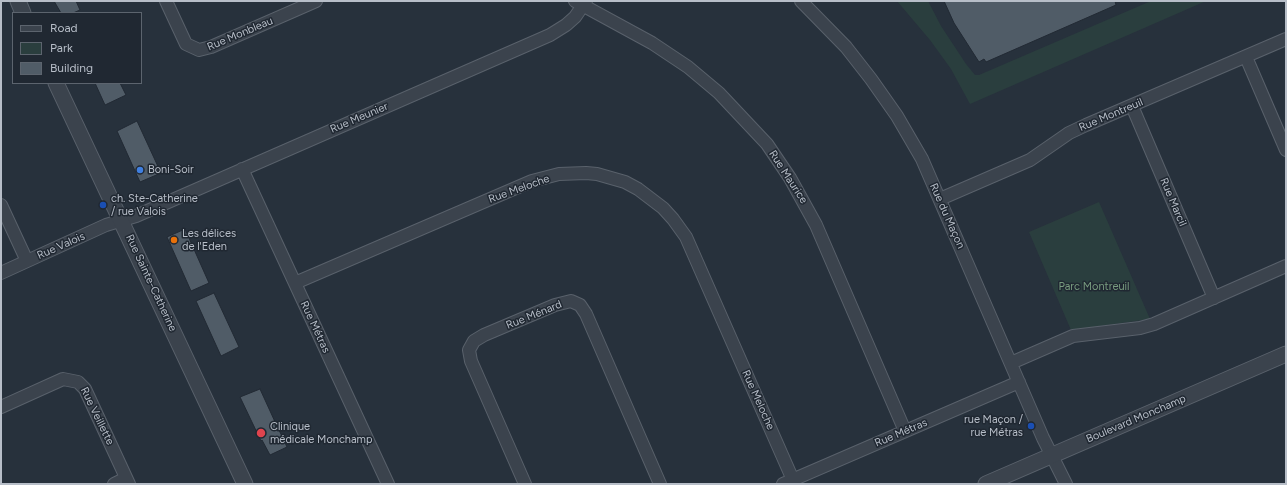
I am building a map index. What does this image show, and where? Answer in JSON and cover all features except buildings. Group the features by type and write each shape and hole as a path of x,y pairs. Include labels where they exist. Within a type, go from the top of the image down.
{"street":[{"path":"18,1 23,12"},
{"name":"Rue Monbleau","path":"166,1 186,44 199,50 211,47 316,1"},
{"name":"Rue du Maçon","path":"801,1 846,47 885,98 922,159 1018,382 1051,456 1066,484"},
{"name":"Rue Meunier","path":"121,221 132,218 550,35 566,25 582,3"},
{"name":"Rue Maurice","path":"582,3 652,42 688,67 735,108 767,144 790,178 816,225 905,431"},
{"name":"Rue Montreuil","path":"940,199 1026,162 1069,133 1286,40"},
{"path":"1246,57 1286,150"},
{"name":"Rue Sainte-Catherine","path":"56,84 244,484"},
{"name":"Rue Marcil","path":"1132,106 1214,298"},
{"name":"Rue Métras","path":"242,169 388,484"},
{"name":"Rue Meloche","path":"295,283 532,181 559,174 586,173 597,174 625,182 638,189 663,208 686,237 788,482"},
{"path":"1,205 27,261"},
{"name":"Rue Valois","path":"1,273 106,225 121,221"},
{"path":"1011,363 1073,336 1147,326 1286,266"},
{"name":"Rue Ménard","path":"525,484 471,361 469,350 474,341 484,336 555,306 571,301 580,305 586,314 660,484"},
{"name":"Boulevard Monchamp","path":"986,484 1286,354"},
{"name":"Rue Veillette","path":"1,407 62,379 78,382 85,388 128,481"},
{"name":"Rue Métras","path":"788,482 1018,382"},
{"path":"114,484 128,481"}],"green space":[{"path":"897,1 928,1 941,26 966,64 975,75 979,75 1151,1 1206,1 970,104 951,69 930,40"},
{"name":"Parc Montreuil","path":"1099,202 1150,319 1071,330 1029,232"}],"place":[{"name":"Boni-Soir","path":"140,170"},
{"name":"ch. Ste-Catherine / rue Valois","path":"103,205"},
{"name":"Les délices de l'Eden","path":"174,240"},
{"name":"rue Maçon / rue Métras","path":"1031,426"},
{"name":"Clinique médicale Monchamp","path":"261,433"}]}
